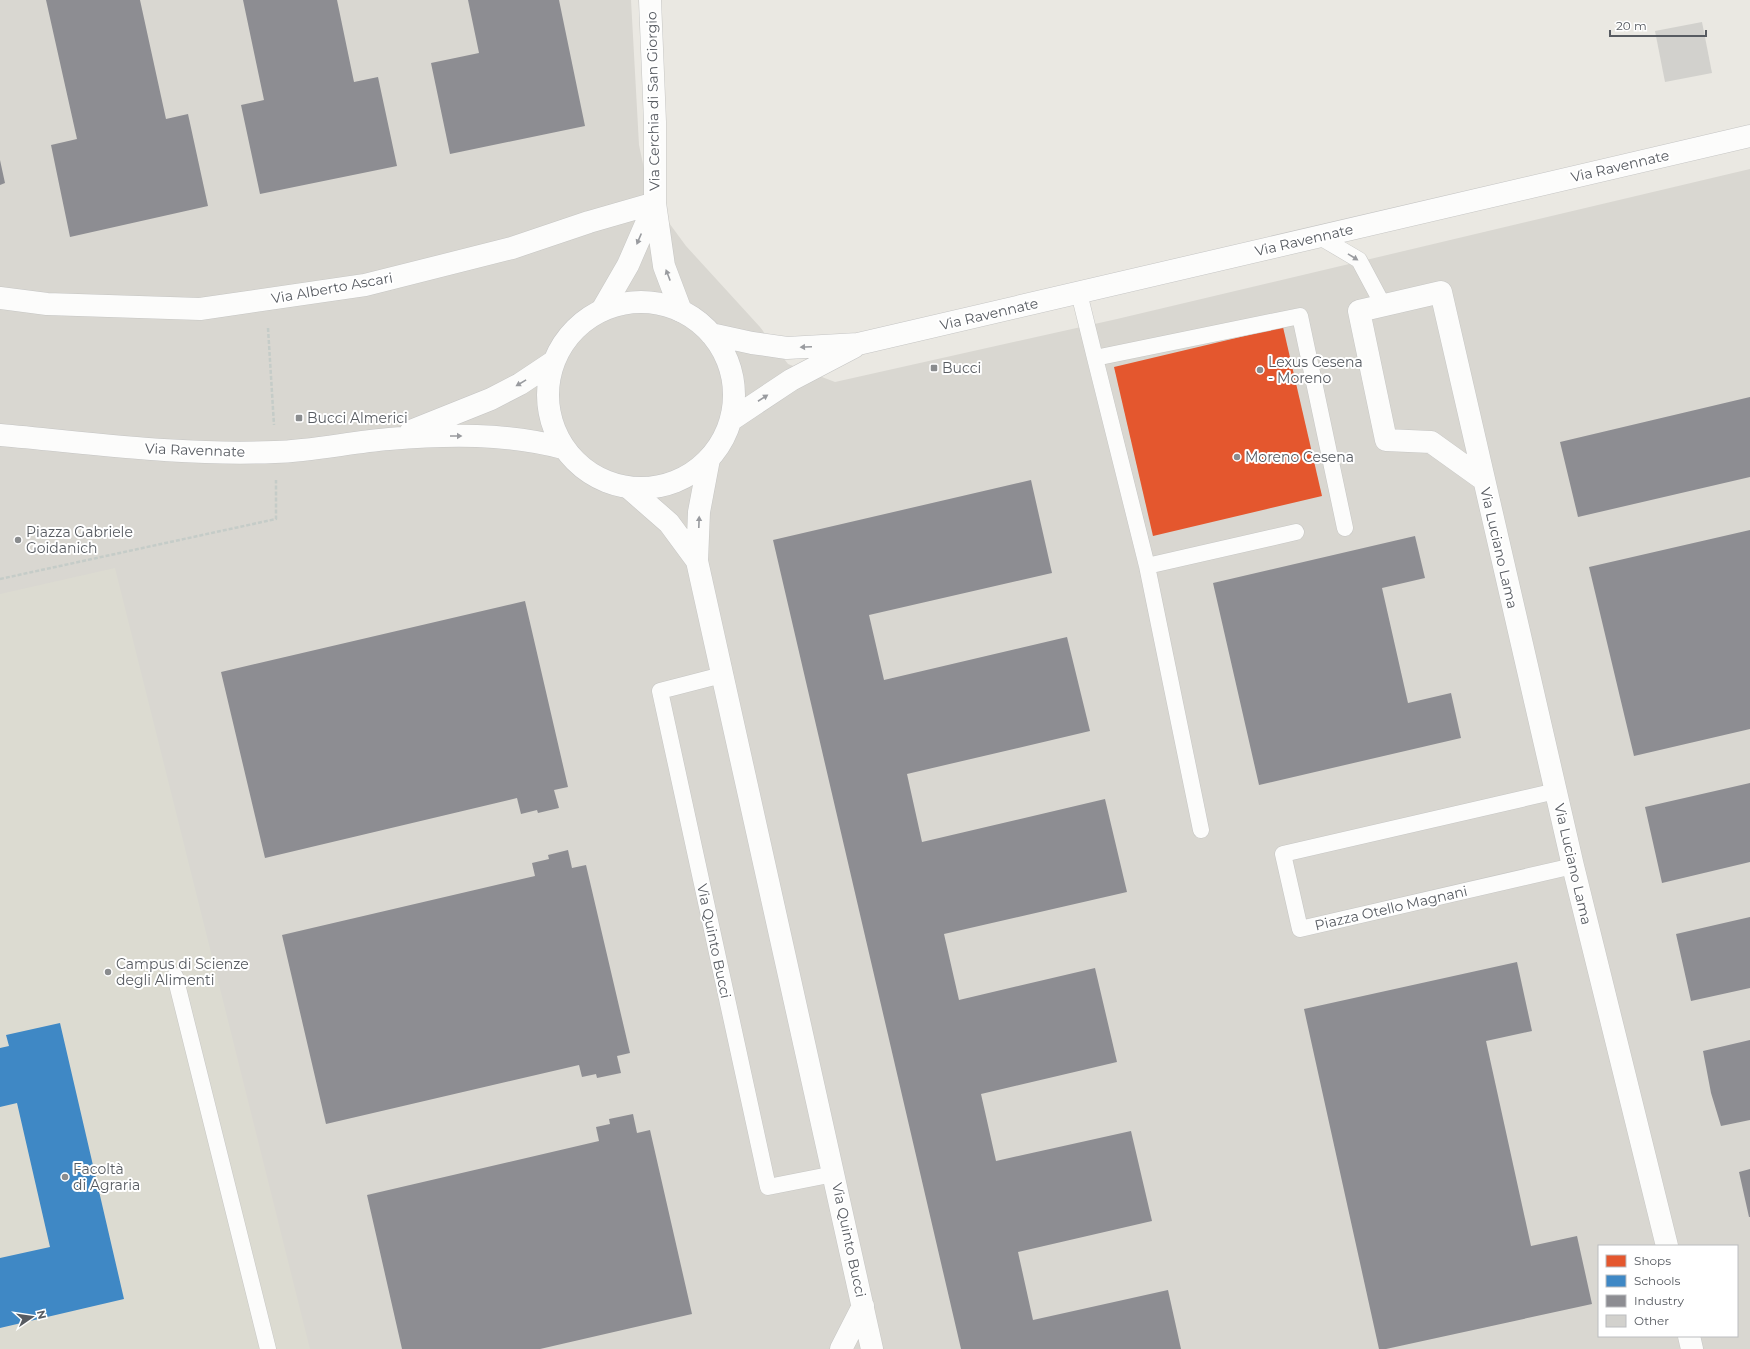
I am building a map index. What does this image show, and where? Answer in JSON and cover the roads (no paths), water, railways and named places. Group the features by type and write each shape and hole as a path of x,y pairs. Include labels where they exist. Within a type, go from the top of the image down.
{"street":[{"name":"Via Cerchia di San Giorgio","path":"650,0 655,122 655,203 664,266 682,311"},
{"name":"Via Ravennate","path":"711,334 752,343 787,348 858,344 1750,136"},
{"name":"Via Cerchia di San Giorgio","path":"602,310 628,265 655,203"},
{"name":"Via Alberto Ascari","path":"0,298 47,304 200,309 266,300 365,285 489,254 655,203"},
{"name":"Via Luciano Lama","path":"1484,480 1431,442 1386,440 1359,311 1441,292 1573,866 1666,1245"},
{"path":"628,303 655,303 682,311 698,321 711,334 724,353 732,374 734,397 731,420 722,441 709,459 692,473 673,483 651,488 629,488 604,481 581,467 563,448 551,420 548,391 554,362 565,340 581,323 602,310 628,303"},
{"name":"Via Ravennate","path":"731,420 791,380 858,344"},
{"name":"Via Ravennate","path":"389,439 448,418 491,399 520,384 554,362"},
{"name":"Via Ravennate","path":"0,435 188,452 275,452 389,439 453,436 508,437 533,440 563,448"},
{"name":"Via Quinto Bucci","path":"709,459 699,512 697,561 872,1349"},
{"name":"Via Quinto Bucci","path":"629,488 669,523 697,561"},
{"name":"Via Quinto Bucci","path":"841,1349 863,1306"},
{"path":"1689,1337 1692,1349"}],"lane":[{"path":"1320,237 1359,260 1383,306"},
{"path":"1079,293 1147,566 1201,830"},
{"path":"1095,358 1300,316 1345,528"},
{"path":"1147,566 1296,532"},
{"name":"Via Quinto Bucci","path":"722,674 660,691 768,1186 834,1174"},
{"name":"Piazza Otello Magnani","path":"1556,791 1283,854 1300,929 1573,866"},
{"path":"175,976 268,1349"}],"place":[{"name":"Bucci","path":"934,368"},
{"name":"Lexus Cesena - Moreno","path":"1260,370"},
{"name":"Bucci Almerici","path":"299,418"},
{"name":"Moreno Cesena","path":"1237,457"},
{"name":"Piazza Gabriele Goidanich","path":"18,540"},
{"name":"Campus di Scienze degli Alimenti","path":"108,972"},
{"name":"Facoltà di Agraria","path":"65,1177"}]}
